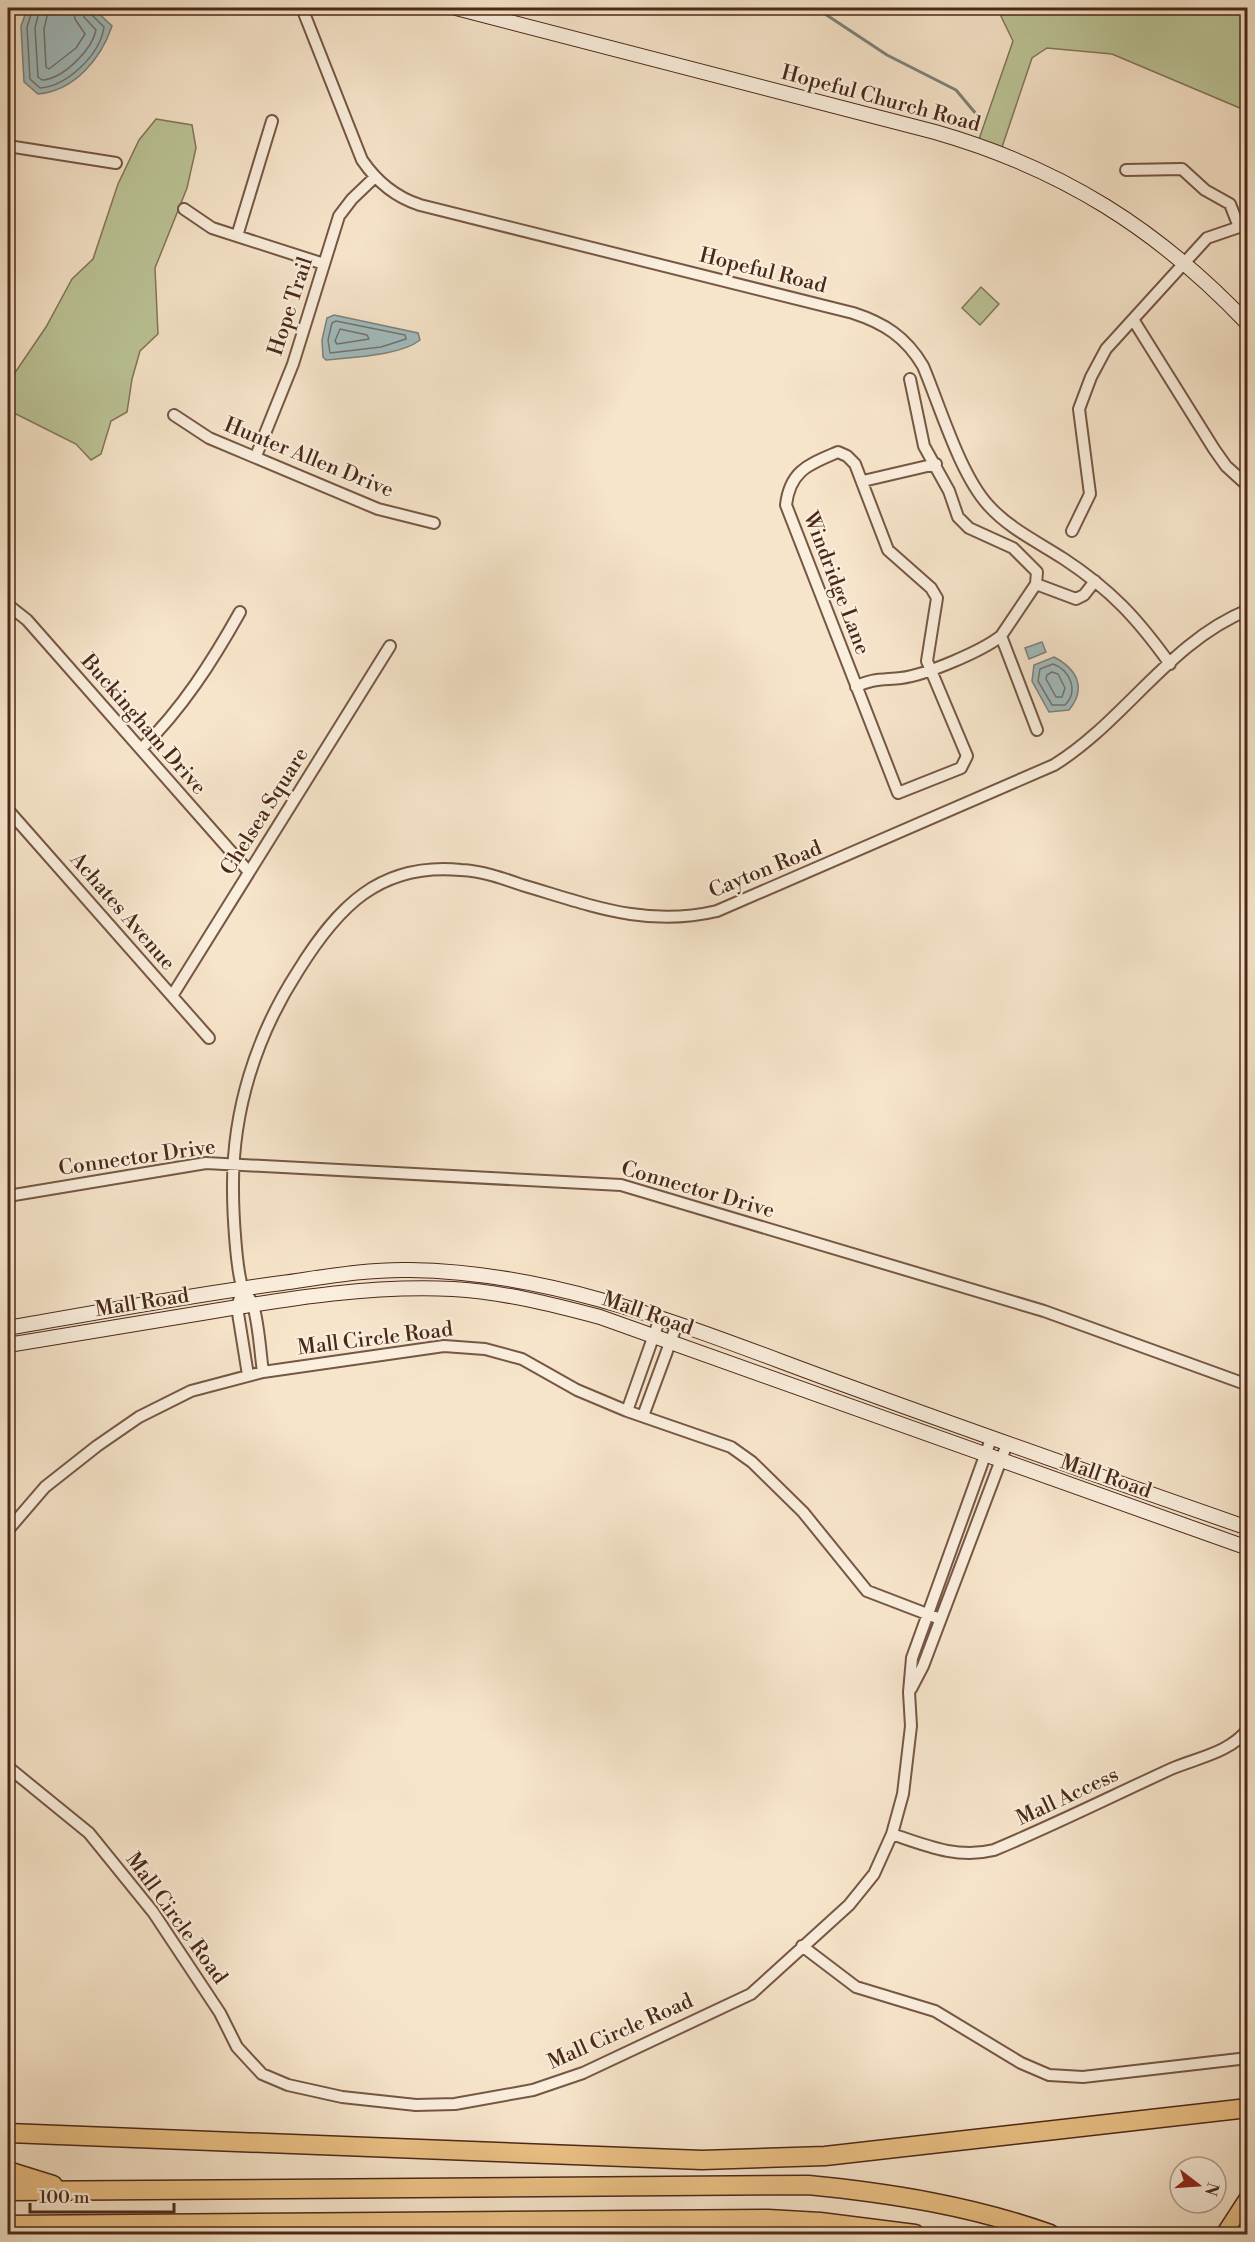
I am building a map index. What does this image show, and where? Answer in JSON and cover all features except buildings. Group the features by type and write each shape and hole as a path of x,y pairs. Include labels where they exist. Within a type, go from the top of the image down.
{"highway":[{"path":"8,2133 702,2160 777,2159 825,2156 1248,2108"},
{"path":"8,2171 72,2191"},
{"path":"8,2191 808,2185 911,2197 988,2215 1050,2235"},
{"path":"8,2225 768,2219 820,2222 915,2235"},
{"path":"635,2221 682,2235"}],"main road":[{"name":"Hopeful Church Road","path":"456,8 966,141 1038,169 1087,194 1124,217 1184,262 1248,324"},
{"name":"Mall Road","path":"8,1328 243,1288 357,1273 409,1270 456,1273 545,1284 660,1318 991,1439 1248,1528"},
{"name":"Mall Road","path":"8,1345 237,1307 346,1292 453,1289 543,1302 600,1317 1000,1462 1248,1548"},
{"path":"1224,2235 1248,2197"}],"street":[{"name":"Hopeful Road","path":"302,8 362,160 375,177 399,197 420,205 853,313 880,323 898,334 914,350 923,366 971,481 987,504 1011,526 1095,581 1138,620 1170,664"},
{"path":"237,236 272,121"},
{"path":"8,146 116,163"},
{"path":"1072,531 1090,494 1090,481 1079,420 1082,399 1106,349 1134,321 1156,292 1207,238 1244,225 1230,204 1205,190 1182,169 1126,170"},
{"name":"Hope Trail","path":"256,456 293,364 339,216 352,199 375,177"},
{"path":"184,209 212,228 324,264"},
{"path":"1134,321 1214,449 1226,466 1248,486"},
{"path":"910,379 924,446 936,464 958,517 969,528 1013,548 1035,569 1036,584 1076,599 1084,595 1095,581"},
{"name":"Hunter Allen Drive","path":"174,415 210,438 378,509 434,523"},
{"name":"Windridge Lane","path":"838,452 847,456 855,464 888,550 931,588 937,597 926,653 930,668 967,756 961,768 898,793 786,505 788,492 804,467 838,452"},
{"path":"862,482 936,464"},
{"name":"Windridge Lane","path":"856,687 880,678 910,676 987,647 1001,636 1036,584"},
{"name":"Buckingham Drive","path":"8,605 27,620 249,872"},
{"name":"Cayton Road","path":"243,1288 234,1218 233,1165 242,1101 260,1042 271,1017 320,935 343,909 371,889 403,875 424,871 461,870 493,876 635,916 676,918 717,911 1054,765 1091,739 1202,636 1248,610"},
{"path":"141,749 178,711 240,612"},
{"path":"1001,636 1036,730"},
{"name":"Chelsea Square","path":"172,996 390,646"},
{"name":"Achates Avenue","path":"8,810 208,1038"},
{"name":"Connector Drive","path":"8,1196 196,1164 621,1185 1044,1311 1248,1385"},
{"path":"243,1288 253,1305 263,1372"},
{"path":"243,1288 237,1307 248,1375"},
{"path":"627,1411 660,1318"},
{"path":"643,1416 677,1324"},
{"name":"Mall Circle Road","path":"8,1530 45,1487 139,1417 191,1390 263,1372 444,1346 465,1346 522,1359 577,1390 627,1411 731,1447 752,1462 803,1512 867,1591 940,1619"},
{"path":"927,1615 991,1439"},
{"path":"909,1692 923,1666 1007,1444"},
{"name":"Mall Circle Road","path":"8,1767 89,1833 135,1889 181,1952 220,2013 230,2036 252,2066 271,2079 304,2089 416,2105 489,2100 533,2090 583,2073 751,1994 776,1974 802,1946 864,1888 874,1874 892,1834 908,1762 912,1658 927,1615"},
{"name":"Mall Access","path":"892,1834 954,1853 980,1854 994,1850 1181,1765 1221,1750 1236,1741 1248,1729"},
{"path":"802,1946 856,1987 934,2011 1020,2063 1049,2075 1083,2078 1248,2058"}],"green space":[{"path":"997,8 1247,8 1247,111 1112,54 1047,48 1032,58 1000,153 977,145 1013,41"},
{"path":"156,119 192,125 196,148 187,188 155,268 158,334 140,351 132,379 127,412 111,421 101,454 91,460 76,444 10,411 10,380 46,327 72,279 93,259 118,184 139,140"},
{"path":"981,287 999,304 980,325 962,308"}],"water":[{"path":"27,9 94,9 112,26 101,50 84,71 63,87 51,92 38,94 24,82 21,26"},
{"path":"334,315 418,333 420,340 388,353 326,360 323,357 322,340 327,318"},
{"path":"1042,642 1046,652 1029,659 1025,648"},
{"path":"1054,657 1074,673 1078,687 1069,710 1049,712 1032,681 1034,665"}],"waterway":[{"path":"816,8 887,55 956,90 977,115"}]}
